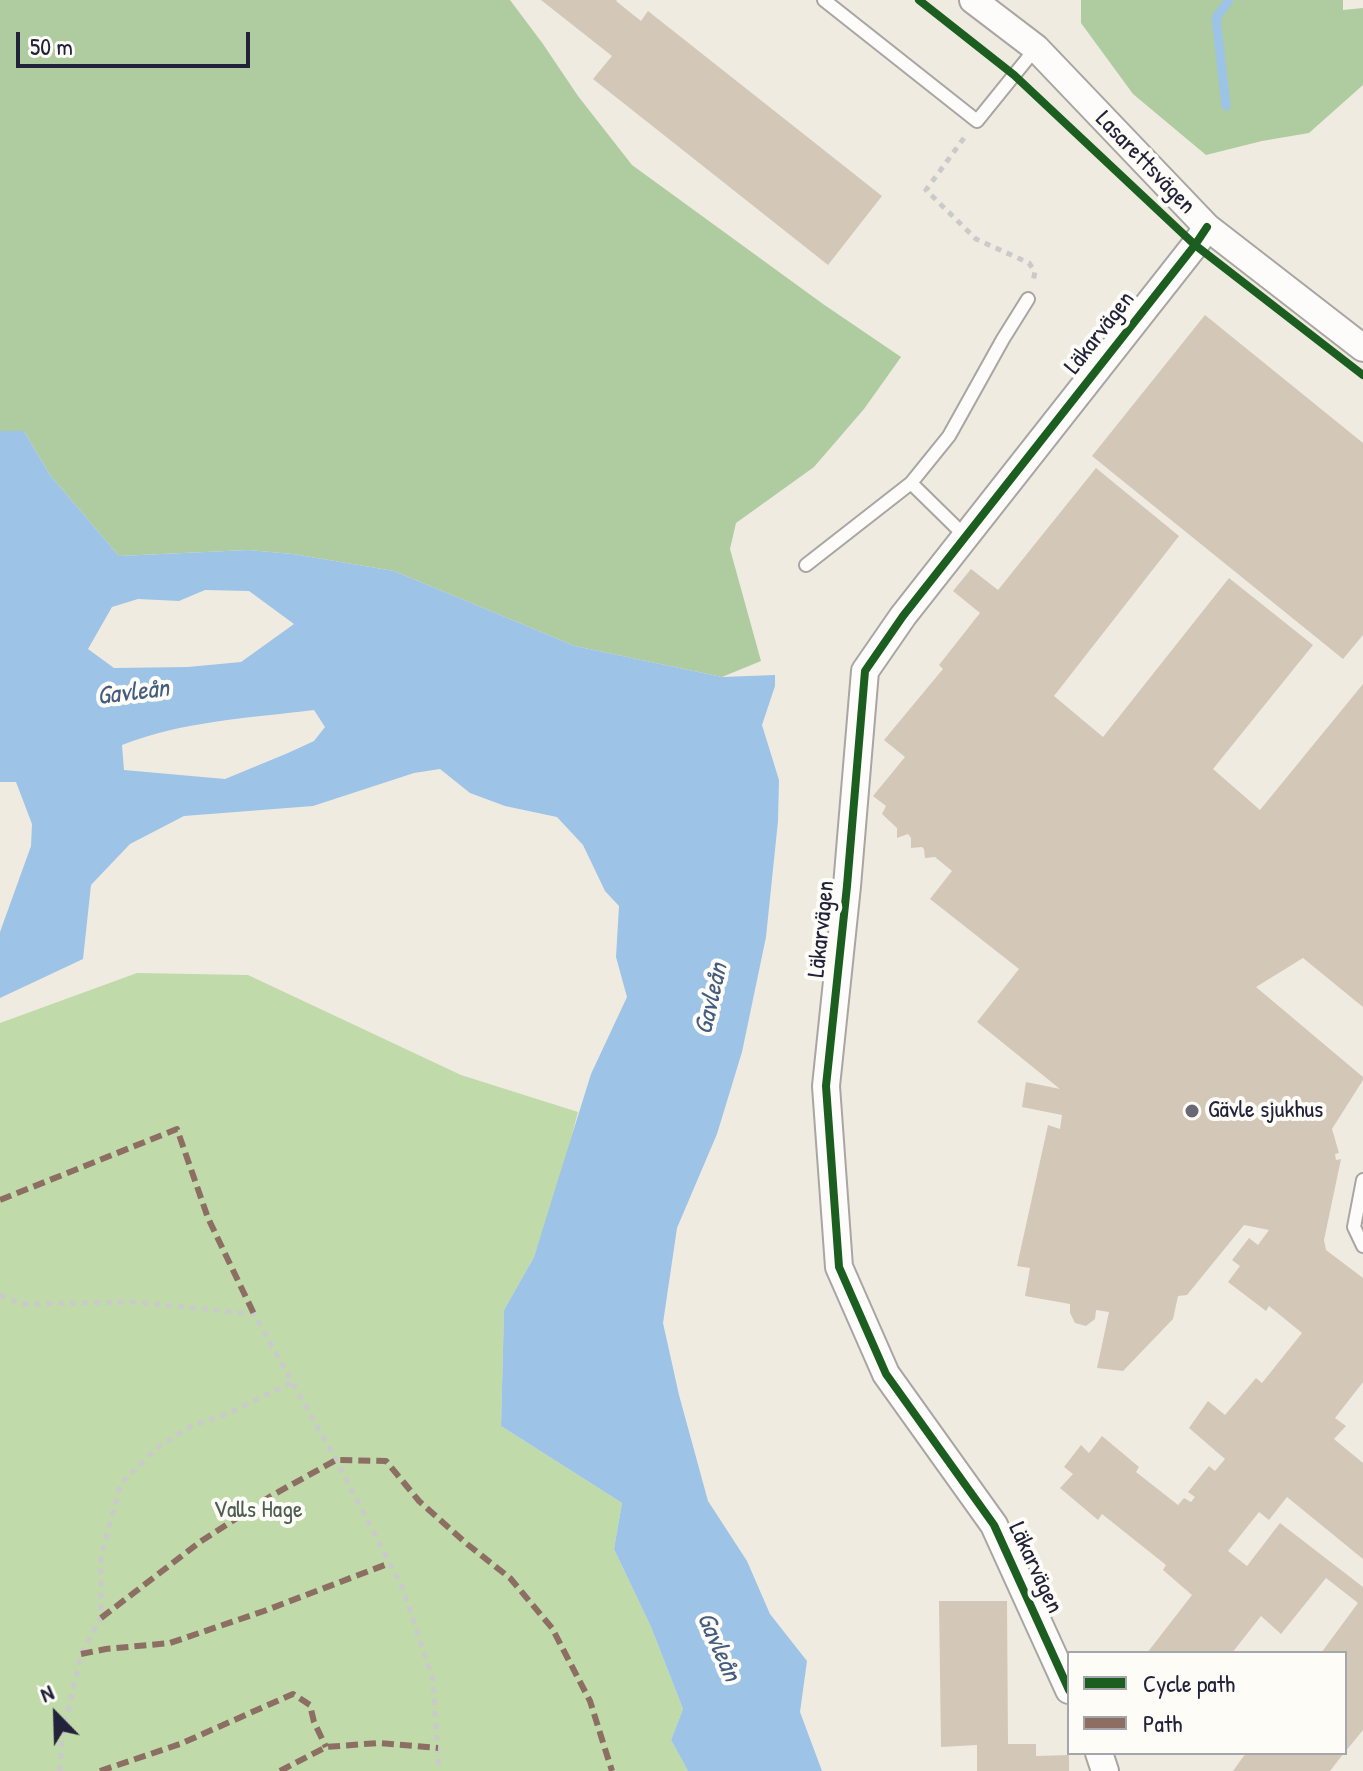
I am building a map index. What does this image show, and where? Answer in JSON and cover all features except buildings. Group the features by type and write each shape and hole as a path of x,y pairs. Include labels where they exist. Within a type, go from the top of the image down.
{"street":[{"name":"Lasarettsvägen","path":"973,0 1036,48 1207,227 1363,348"},
{"name":"Läkarvägen","path":"1067,1686 994,1525 886,1374 839,1267 826,1086 865,671 903,616 1207,227"}],"lane":[{"path":"824,0 977,121 1036,48"},
{"path":"806,565 911,483 949,436 1028,299"},
{"path":"911,483 965,536"},
{"path":"1363,1180 1354,1227 1363,1246"}],"path":[{"path":"977,121 926,190 976,239 1029,263 1035,272 1028,299"},
{"path":"0,1295 22,1304 134,1302 254,1314 403,1589 433,1680 439,1771"},
{"path":"60,1771 62,1737 81,1654 101,1618 101,1556 121,1483 158,1447 193,1425 222,1416 293,1382"}],"green space":[{"path":"0,0 510,0 632,165 901,357 864,409 814,467 736,523 730,549 761,661 722,677 575,646 394,571 293,554 248,550 119,556 50,475 24,431 0,431"},
{"path":"1081,0 1343,0 1343,10 1363,8 1363,85 1309,133 1206,155 1133,94 1081,23"},
{"name":"Valls Hage","path":"137,973 248,975 461,1075 578,1112 534,1257 504,1310 501,1426 622,1503 614,1549 651,1627 683,1709 671,1740 688,1771 0,1771 0,1023"}],"water":[{"name":"Gavleån","path":"0,431 24,431 50,475 119,556 248,550 293,554 394,571 575,646 722,677 775,675 775,686 762,725 779,780 766,937 742,1052 717,1134 677,1228 663,1323 708,1501 747,1561 770,1614 807,1661 800,1712 822,1771 688,1771 671,1740 683,1709 651,1627 614,1549 622,1503 501,1426 504,1310 534,1257 591,1074 627,997 616,957 619,906 605,891 583,845 557,817 505,806 470,793 440,769 414,773 313,806 184,816 130,844 91,885 83,959 0,998 0,932 31,846 32,824 16,782 0,782","holes":["205,590 249,591 294,624 241,662 188,667 114,668 88,649 112,607 138,599 179,601","314,710 325,727 314,741 225,779 124,770 122,745 145,737 217,722"]}],"waterway":[{"path":"1226,106 1216,18 1229,0"}],"marked path":[{"path":"0,1200 177,1129 208,1218 254,1314"},
{"path":"101,1618 200,1542 271,1496 336,1460 386,1461 419,1501 510,1578 552,1628 590,1701 612,1771"},
{"path":"81,1654 170,1643 390,1563"},
{"path":"100,1771 180,1744 293,1694 310,1705 326,1747"},
{"path":"280,1771 326,1747 378,1743 438,1748"}],"cycle path":[{"path":"919,0 1014,75 1195,245 1363,375"},
{"path":"1067,1686 994,1525 886,1374 839,1267 826,1086 865,671 903,616 1207,227"}],"place":[{"name":"Gävle sjukhus","path":"1192,1111"}]}
